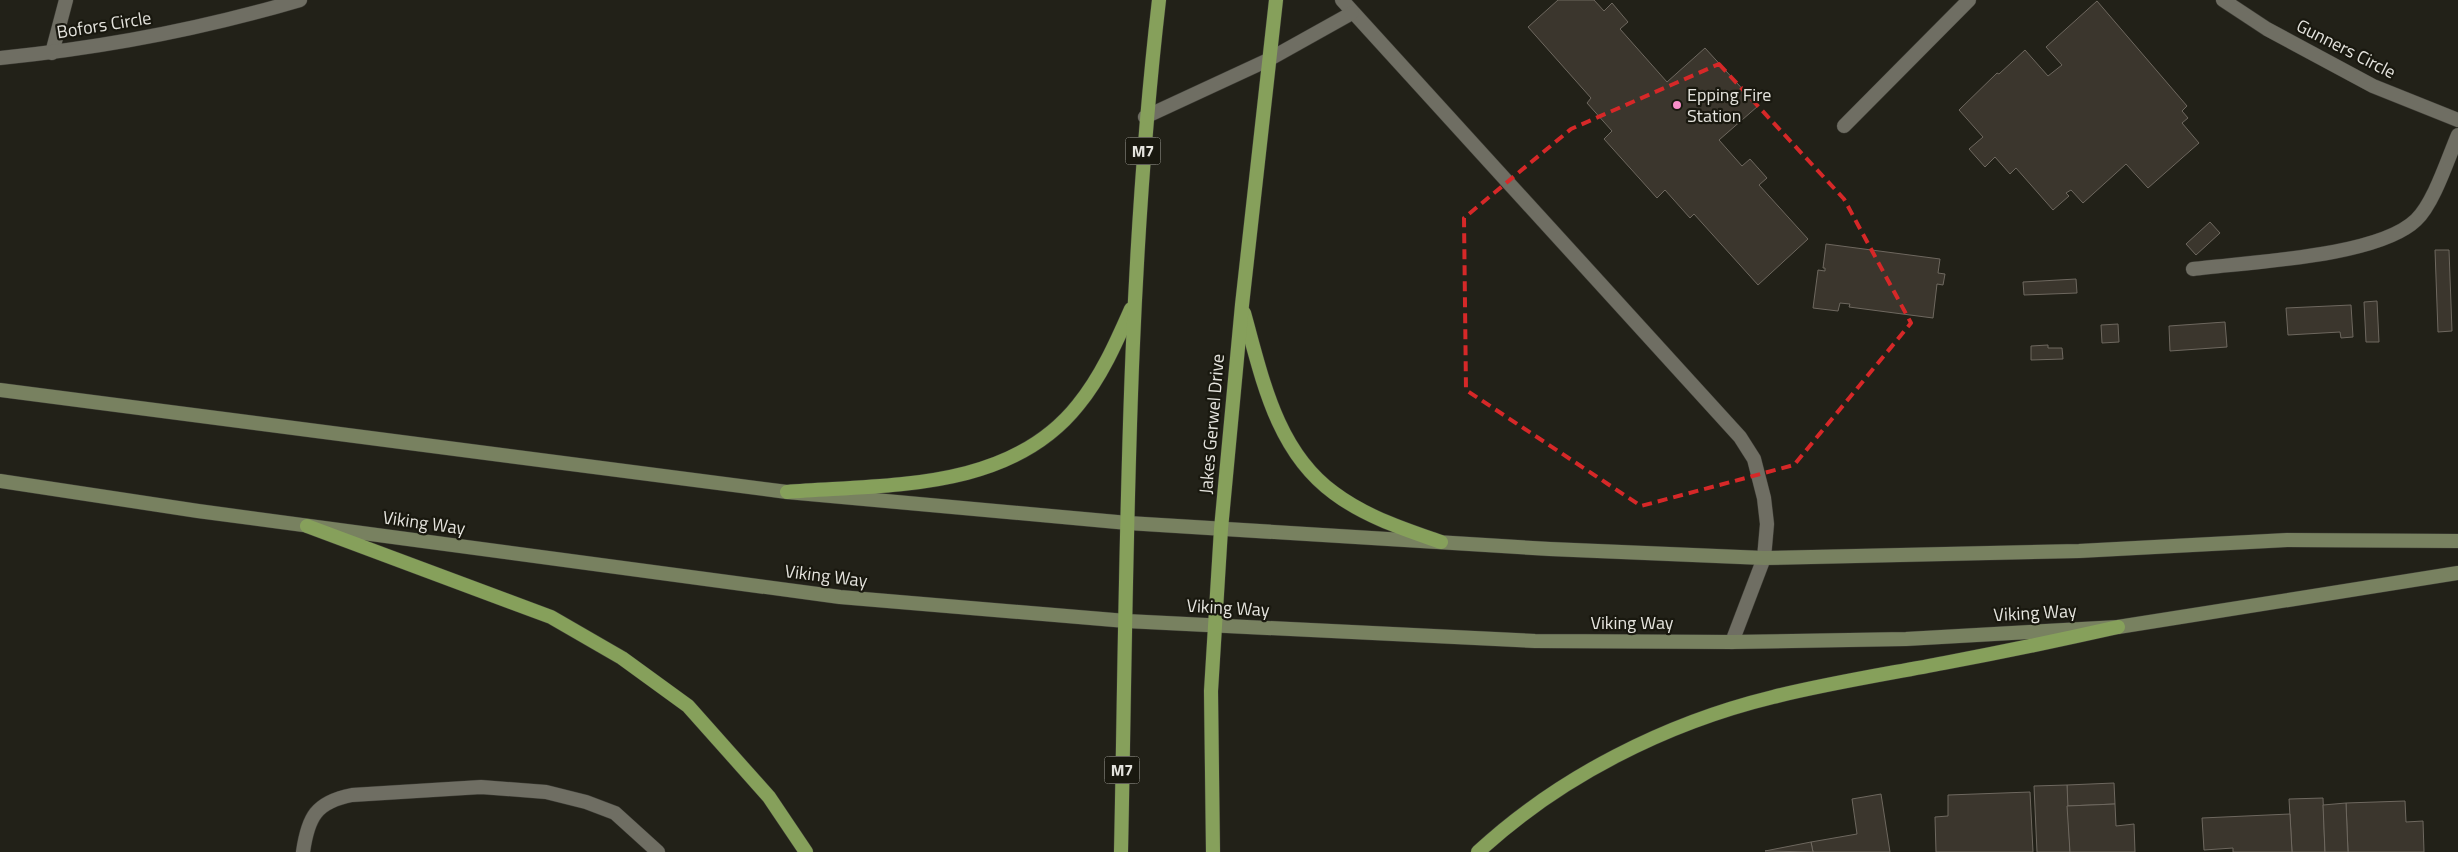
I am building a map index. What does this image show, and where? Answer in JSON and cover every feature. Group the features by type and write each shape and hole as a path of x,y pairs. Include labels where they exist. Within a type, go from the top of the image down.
{"highway":[{"name":"M7","path":"1121,852 1134,303 1145,117 1159,0"},
{"name":"Jakes Gerwel Drive","path":"1213,852 1211,691 1221,529 1242,305 1276,0"},
{"path":"786,492 934,479 983,469 1026,452 1057,427 1086,395 1114,347 1134,303"},
{"path":"1242,305 1275,414 1299,459 1321,483 1347,502 1385,521 1441,542"},
{"path":"306,526 551,617 622,658 688,706 769,797 806,852"},
{"path":"1478,852 1549,795 1618,755 1687,725 1772,697 2020,649 2118,627"}],"main road":[{"path":"0,390 786,492 1128,523 1221,529 1550,549 1764,558 2079,551 2287,540 2458,541"},
{"name":"Viking Way","path":"0,481 306,526 840,597 1126,621 1535,641 1732,642 1906,639 2118,627 2458,573"}],"street":[{"path":"52,53 66,0"},
{"name":"Bofors Circle","path":"0,58 52,53 164,34 300,0"},
{"path":"1342,0 1740,437 1754,459 1764,498 1767,524 1764,558 1732,642"},
{"path":"1844,126 1969,0"},
{"name":"Gunners Circle","path":"2223,0 2267,29 2373,86 2458,120"},
{"path":"1145,117 1268,60 1352,13"},
{"path":"2193,269 2352,249 2395,234 2416,220 2428,205 2458,135"},
{"path":"303,852 310,822 316,811 334,798 352,795 481,787 546,792 586,802 615,814 658,852"}],"highlighted area":[{"path":"1719,64 1844,199 1911,323 1794,465 1641,506 1466,390 1464,218 1571,129"}],"building":[{"path":"1558,0 1594,0 1604,11 1612,3 1628,22 1620,29 1667,82 1705,48 1758,106 1719,140 1742,166 1750,159 1767,178 1759,185 1808,239 1758,285 1694,214 1690,218 1665,190 1657,198 1604,139 1612,131 1587,103 1591,98 1528,27"},
{"path":"2097,1 2187,106 2182,111 2188,118 2182,123 2199,143 2148,188 2126,164 2083,203 2071,190 2066,193 2069,196 2053,210 2016,168 2010,174 1995,157 1985,167 1969,149 1983,137 1959,110 1997,73 1999,74 2025,50 2048,76 2062,65 2046,47"},
{"path":"2210,222 2220,233 2196,255 2186,244"},
{"path":"1826,244 1940,259 1938,273 1945,274 1943,285 1937,284 1933,318 1849,307 1850,304 1840,303 1838,311 1813,308 1818,270 1825,271 1825,268 1823,268"},
{"path":"2435,250 2449,250 2452,331 2438,332"},
{"path":"2076,279 2077,293 2024,295 2023,282"},
{"path":"2377,301 2379,342 2366,342 2364,302"},
{"path":"2351,305 2353,337 2341,338 2340,332 2288,335 2286,308"},
{"path":"2225,322 2227,347 2170,351 2169,326"},
{"path":"2118,324 2119,342 2102,343 2101,325"},
{"path":"2048,345 2048,348 2062,348 2063,359 2031,360 2031,346"},
{"path":"2114,783 2115,804 2067,806 2067,785"},
{"path":"2067,785 2070,852 2037,852 2034,786"},
{"path":"2030,792 2033,852 1936,852 1935,817 1948,816 1948,795"},
{"path":"1881,794 1890,852 1813,852 1811,842 1857,834 1852,799"},
{"path":"2323,798 2325,852 2292,852 2289,799"},
{"path":"2405,801 2406,822 2423,821 2424,852 2348,852 2346,803"},
{"path":"2346,803 2348,852 2325,852 2323,805"},
{"path":"2115,804 2116,826 2134,824 2135,852 2070,852 2067,806"},
{"path":"2290,814 2292,852 2233,852 2233,848 2204,850 2202,818"},
{"path":"1811,842 1813,852 1765,851"}],"place":[{"name":"Epping Fire Station","path":"1677,105"}]}
